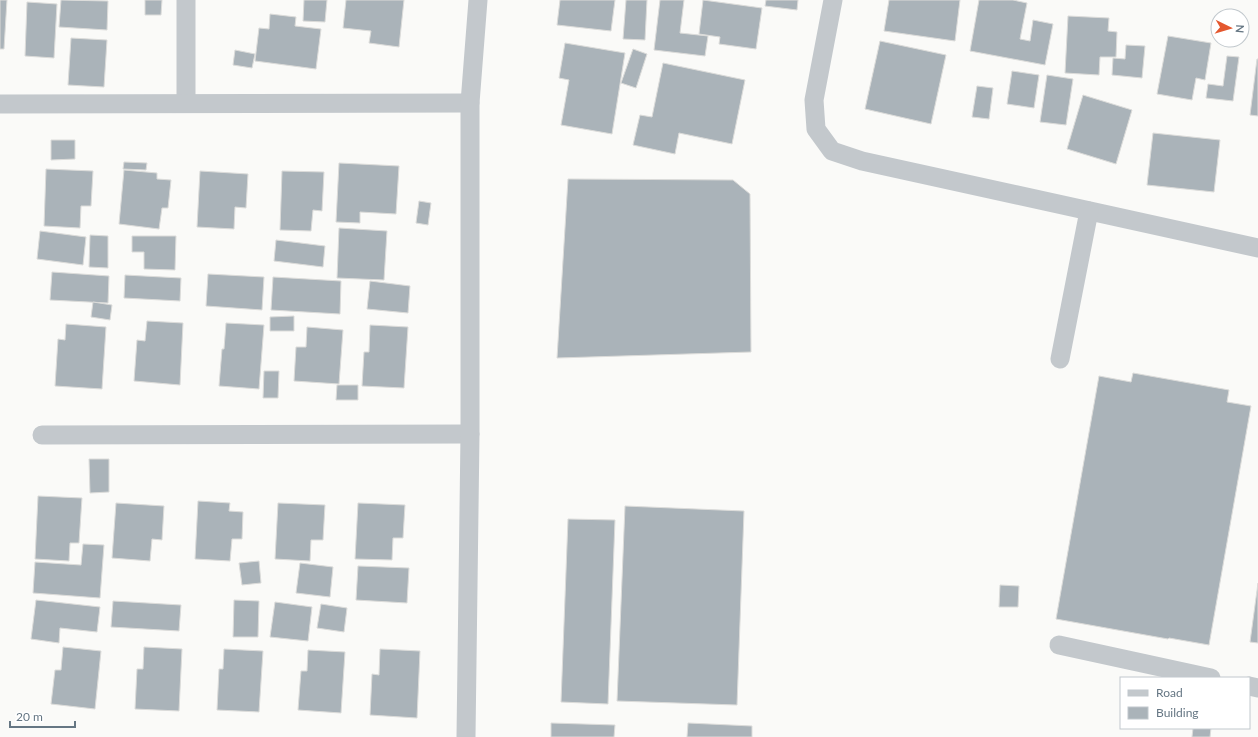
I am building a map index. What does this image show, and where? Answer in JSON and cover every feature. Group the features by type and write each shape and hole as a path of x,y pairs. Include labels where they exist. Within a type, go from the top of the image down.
{"street":[{"path":"186,0 186,103"},
{"path":"466,737 470,434 470,103 478,0"},
{"path":"833,0 814,100 816,128 832,151 862,161 1258,248"},
{"path":"0,104 470,103"},
{"path":"1060,358 1089,211"},
{"path":"42,434 470,434"},
{"path":"1059,645 1206,677"}],"building":[{"path":"0,0 7,0 4,49 0,49"},
{"path":"61,0 108,1 107,30 59,27"},
{"path":"145,0 162,0 161,15 145,15"},
{"path":"304,0 327,0 325,22 303,21"},
{"path":"346,0 404,0 399,47 369,43 371,31 343,28"},
{"path":"560,0 615,0 611,31 557,25"},
{"path":"626,0 647,0 645,40 623,39"},
{"path":"660,0 684,0 680,33 708,36 705,56 654,50"},
{"path":"703,0 762,8 756,49 719,44 720,37 699,34"},
{"path":"766,0 798,0 797,10 765,6"},
{"path":"889,0 960,0 955,41 884,31"},
{"path":"979,0 1013,0 1027,3 1020,39 1030,41 1033,20 1053,24 1045,65 970,51"},
{"path":"27,2 57,4 54,58 25,56"},
{"path":"270,14 296,17 295,26 321,29 316,69 255,61 259,28 269,29"},
{"path":"1068,16 1109,18 1108,31 1117,32 1116,57 1100,57 1099,75 1065,73"},
{"path":"1168,36 1210,43 1205,80 1196,78 1192,100 1157,94"},
{"path":"71,38 107,40 104,87 68,85"},
{"path":"880,41 946,55 931,124 865,109"},
{"path":"565,43 625,53 612,134 561,125 569,80 559,78"},
{"path":"1126,45 1145,46 1142,78 1112,75 1113,58 1125,59"},
{"path":"633,49 647,54 636,88 621,83"},
{"path":"235,50 255,54 252,68 233,65"},
{"path":"1227,56 1239,57 1233,101 1206,98 1208,84 1223,86"},
{"path":"1258,59 1258,116 1250,115"},
{"path":"663,63 745,80 732,144 679,133 675,154 633,145 640,115 652,117"},
{"path":"1012,71 1039,75 1034,108 1007,104"},
{"path":"1047,75 1073,79 1066,125 1040,122"},
{"path":"977,86 993,88 989,119 972,117"},
{"path":"1083,95 1132,110 1116,164 1067,149"},
{"path":"1153,133 1220,140 1214,192 1147,185"},
{"path":"51,140 75,140 75,159 51,160"},
{"path":"124,162 147,163 146,170 123,169"},
{"path":"339,163 399,166 396,214 360,212 360,223 336,222"},
{"path":"46,169 93,171 91,206 81,206 80,228 44,226"},
{"path":"124,170 157,173 157,179 171,180 168,208 162,208 159,229 119,224"},
{"path":"200,171 248,174 246,208 235,207 234,229 197,227"},
{"path":"282,171 324,172 322,211 313,210 311,231 280,230"},
{"path":"568,179 733,180 750,194 751,352 557,358"},
{"path":"419,201 431,203 428,225 416,223"},
{"path":"339,228 387,231 384,280 337,278"},
{"path":"40,231 86,237 83,265 37,259"},
{"path":"90,235 108,236 108,268 89,267"},
{"path":"132,236 176,236 175,270 144,269 144,252 132,252"},
{"path":"276,240 325,246 323,267 274,261"},
{"path":"52,272 109,276 108,303 50,300"},
{"path":"208,274 264,277 262,310 206,306"},
{"path":"125,275 181,278 180,301 124,298"},
{"path":"273,277 341,281 340,314 271,310"},
{"path":"370,281 410,286 408,313 367,309"},
{"path":"93,302 112,305 110,320 91,317"},
{"path":"294,316 294,331 270,331 270,317"},
{"path":"147,321 183,323 180,385 134,381 137,340 145,341"},
{"path":"226,323 264,325 259,389 219,386"},
{"path":"66,324 106,327 102,389 55,386 58,339 65,340"},
{"path":"370,325 408,327 404,388 362,386 364,352 369,352"},
{"path":"307,327 343,330 339,384 294,381 296,347 306,347"},
{"path":"264,371 279,371 278,398 263,398"},
{"path":"1133,373 1229,390 1227,402 1251,406 1209,645 1056,619 1099,376 1131,382"},
{"path":"337,385 358,385 358,400 336,400"},
{"path":"89,459 109,459 109,492 90,493"},
{"path":"38,496 82,498 79,543 70,543 69,561 35,559"},
{"path":"198,501 230,503 229,511 243,512 242,539 232,539 230,561 195,559"},
{"path":"116,503 164,506 162,540 152,539 150,561 112,558"},
{"path":"278,503 325,505 323,540 311,540 310,561 275,559"},
{"path":"358,503 405,505 403,538 393,538 392,560 355,559"},
{"path":"625,506 744,511 737,705 617,701"},
{"path":"568,519 615,520 608,704 561,702"},
{"path":"83,544 104,545 100,598 33,593 35,562 81,565"},
{"path":"259,561 261,583 242,585 239,563"},
{"path":"300,563 333,567 330,597 296,593"},
{"path":"358,566 409,568 407,603 356,600"},
{"path":"1258,583 1258,643 1250,642"},
{"path":"1000,585 1019,586 1018,607 999,607"},
{"path":"36,600 100,607 97,632 60,628 59,643 31,639"},
{"path":"234,600 259,601 258,637 233,637"},
{"path":"113,601 181,605 179,631 111,627"},
{"path":"275,602 312,607 308,641 270,637"},
{"path":"321,604 347,608 344,632 317,628"},
{"path":"63,647 101,651 95,709 51,704 55,670 61,670"},
{"path":"144,647 182,649 179,711 135,709 137,669 143,669"},
{"path":"224,649 263,651 259,712 217,710 219,669 223,669"},
{"path":"380,649 420,651 417,718 370,715 372,674 379,675"},
{"path":"308,650 345,652 341,713 298,710 301,671 307,671"},
{"path":"551,723 615,725 614,737 551,737"},
{"path":"688,723 752,726 752,737 687,737"},
{"path":"1193,729 1211,729 1210,737 1192,737"}]}
